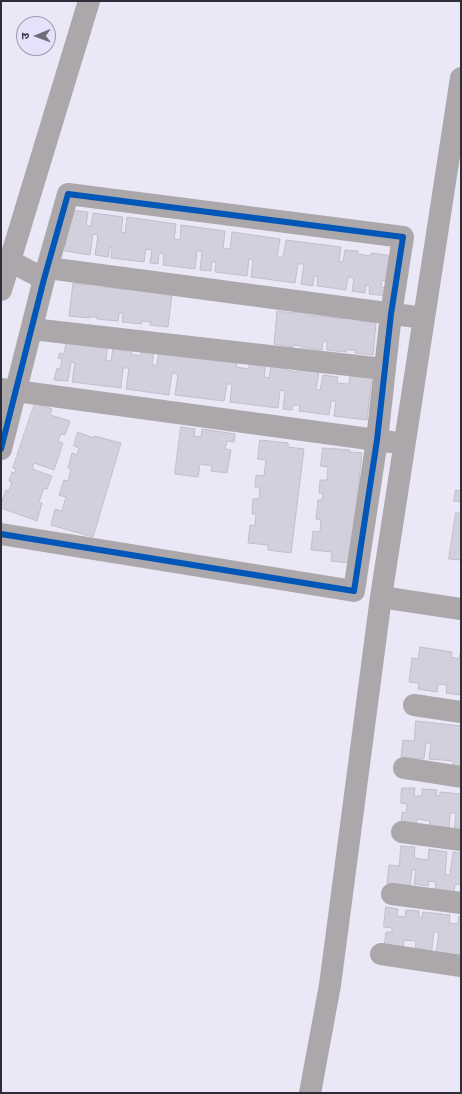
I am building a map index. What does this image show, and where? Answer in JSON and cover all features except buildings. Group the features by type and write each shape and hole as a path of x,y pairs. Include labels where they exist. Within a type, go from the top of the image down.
{"street":[{"path":"1,290 89,1"},
{"path":"310,1093 330,984 381,597 461,78"},
{"path":"1,449 8,390 32,329 68,194 403,237 391,314 377,440 354,591 1,534"},
{"path":"10,261 46,274 424,318"},
{"path":"32,329 384,369"},
{"path":"8,390 404,444"},
{"path":"381,597 461,609"},
{"path":"414,705 461,712"},
{"path":"404,768 461,777"},
{"path":"402,832 461,840"},
{"path":"392,894 461,903"},
{"path":"381,954 461,966"}],"cycle path":[{"path":"1,449 44,279 68,194 403,237 391,314 377,440 354,591 1,534"}]}
